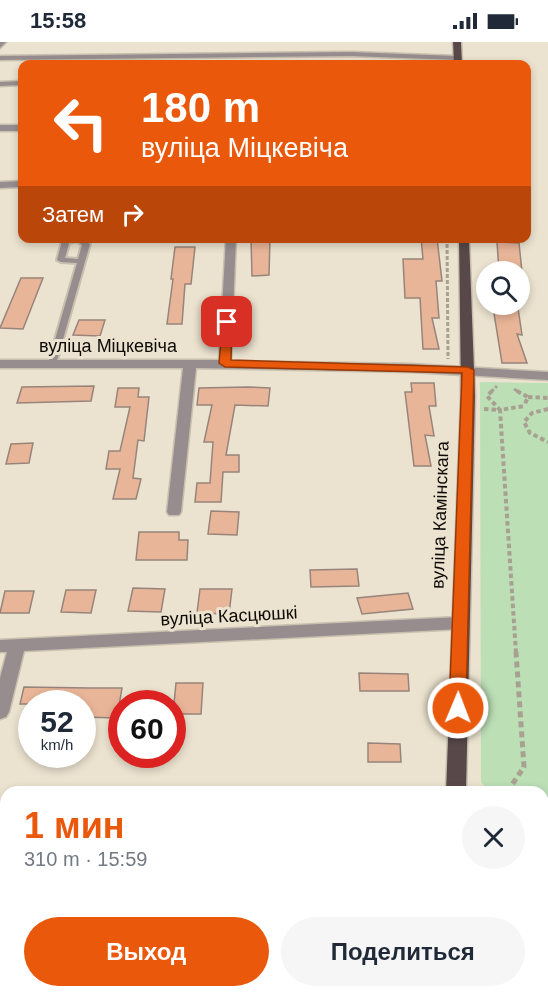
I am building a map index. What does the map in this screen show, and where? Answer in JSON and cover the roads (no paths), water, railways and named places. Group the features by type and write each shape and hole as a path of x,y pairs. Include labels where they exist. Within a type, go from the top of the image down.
{"main road":[{"path":"457,42 457,60"},
{"name":"вуліца Камінскага","path":"456,786 468,370 464,243"}],"street":[{"path":"0,58 351,54 442,60"},
{"path":"0,84 18,83"},
{"path":"0,128 18,128"},
{"path":"0,184 18,184"},
{"path":"225,363 231,243"},
{"path":"174,512 190,363"},
{"name":"вуліца Міцкевіча","path":"0,364 225,363 448,369 548,376"},
{"name":"вуліца Касцюшкі","path":"8,646 460,623"},
{"path":"0,712 8,646"}],"lane":[{"path":"52,364 81,261"}]}
